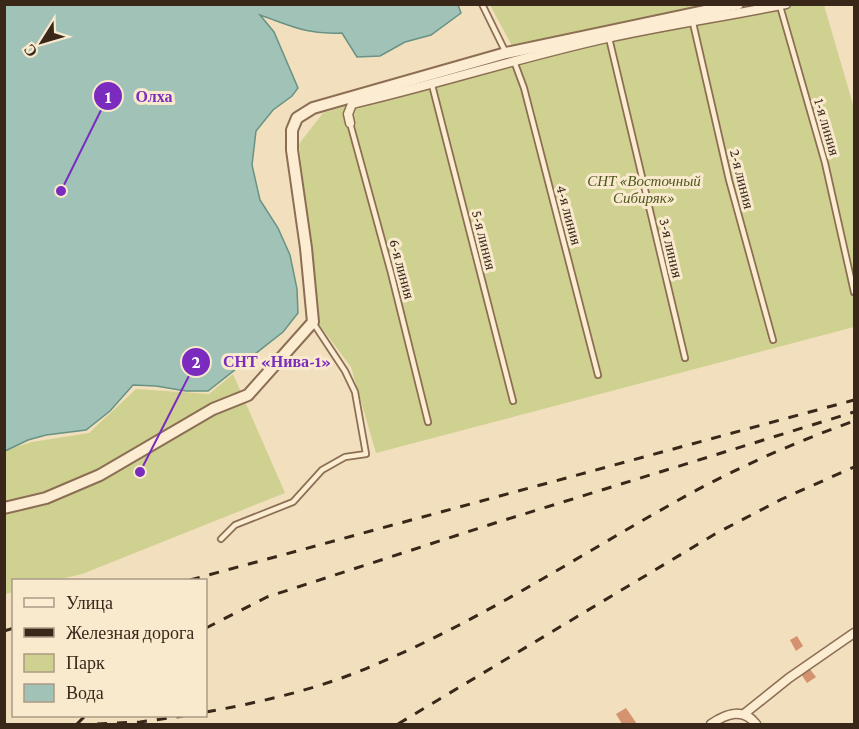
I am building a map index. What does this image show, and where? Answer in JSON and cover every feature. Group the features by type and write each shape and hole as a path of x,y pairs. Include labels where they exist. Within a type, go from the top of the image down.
{"street":[{"path":"4,508 46,498 100,476 213,409 249,395 313,322 306,248 291,150 292,130 297,118 313,108 510,57 738,4"},
{"path":"350,123 348,114 352,104 432,85 510,57 783,5"},
{"path":"744,714 789,678 855,633"},
{"path":"711,724 734,713 744,714 756,724"}],"lane":[{"name":"4-я линия","path":"482,4 524,88 598,375"},
{"path":"485,10 490,4"},
{"name":"1-я линия","path":"783,5 825,163 855,292"},
{"name":"2-я линия","path":"693,22 729,180 773,340"},
{"name":"3-я линия","path":"609,38 685,358"},
{"name":"5-я линия","path":"432,85 513,401"},
{"name":"6-я линия","path":"350,123 391,273 428,423"},
{"path":"221,538 235,525 293,502 322,470 345,457 366,454 355,392 345,371 313,322"}],"green space":[{"name":"СНТ «Восточный Сибиряк»","path":"490,5 824,5 854,108 854,327 376,453 351,367 318,323 299,144 323,113 517,55"},
{"path":"233,374 285,493 82,574 60,579 12,579 12,592 5,594 5,450 32,442 89,433 136,389 209,394"}],"water":[{"path":"5,5 458,5 461,13 431,35 405,42 380,56 357,57 342,33 309,31 260,15 274,32 298,88 292,96 273,110 256,131 252,165 260,200 278,228 290,255 297,289 298,313 283,332 208,391 133,385 110,411 86,430 46,435 28,440 5,451"}],"building":[{"path":"797,636 803,646 796,651 790,640"},
{"path":"809,668 816,677 807,683 801,674"},
{"path":"626,708 637,724 622,724 616,714"}],"railway":[{"path":"194,579 854,400"},
{"path":"207,627 267,597 495,523 854,412"},
{"path":"207,712 311,688 352,674 411,649 486,611 668,506 736,470 854,421"},
{"path":"398,724 715,534 782,499 854,467"},
{"path":"4,631 12,629"},
{"path":"77,724 84,717"},
{"path":"97,724 140,722 176,717"}],"place":[{"name":"Олха","path":"61,191"},
{"name":"СНТ «Нива-1»","path":"140,472"}]}
